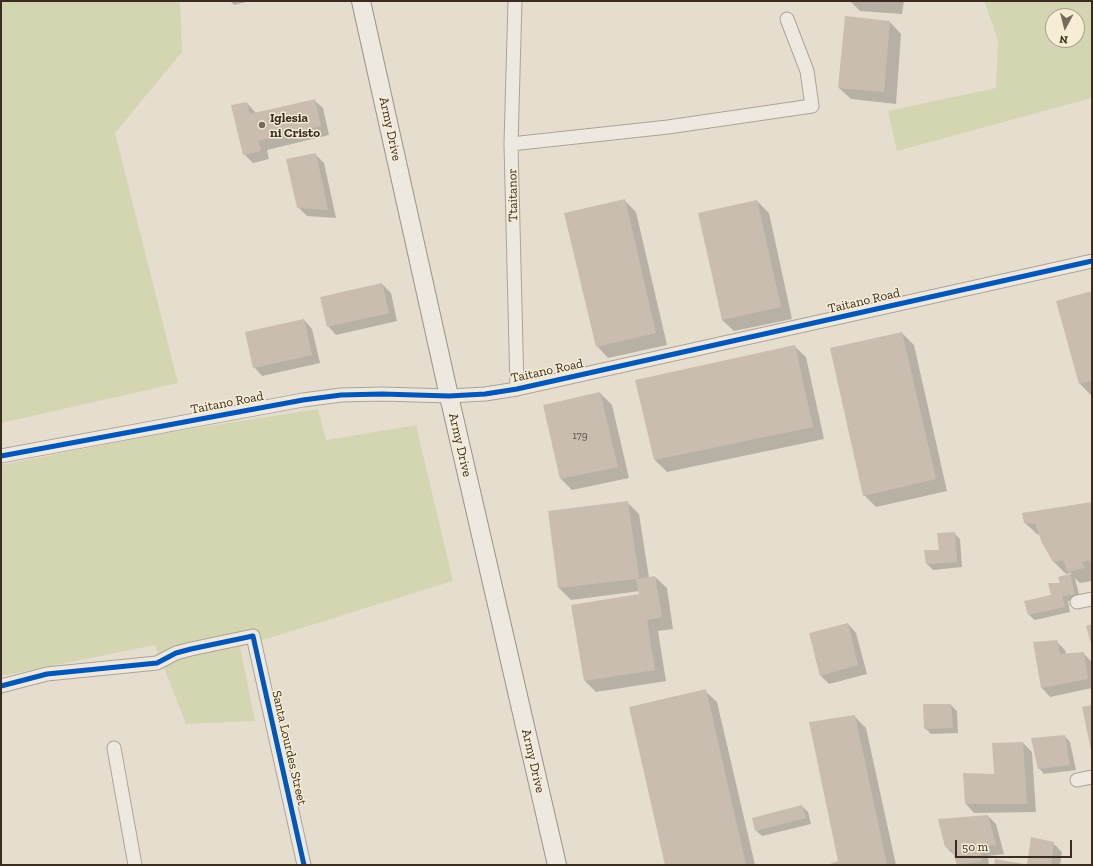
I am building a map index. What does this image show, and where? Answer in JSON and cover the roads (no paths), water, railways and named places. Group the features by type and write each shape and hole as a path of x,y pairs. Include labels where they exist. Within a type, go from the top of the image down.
{"main road":[{"name":"Army Drive","path":"361,1 449,396 557,865"}],"street":[{"name":"Ttaitanor","path":"515,1 512,144 516,389"},
{"path":"512,144 668,127 812,106 807,71 787,19"},
{"name":"Taitano Road","path":"1,456 303,400 341,395 382,394 449,396 484,394 516,389 1092,261"},
{"path":"1077,602 1092,599"},
{"name":"Santa Lourdes Street","path":"1,686 47,674 157,663 176,653 253,636 304,865"},
{"path":"114,748 135,865"},
{"path":"1078,780 1092,777"}],"place":[{"name":"Iglesia ni Cristo","path":"262,125"}]}
